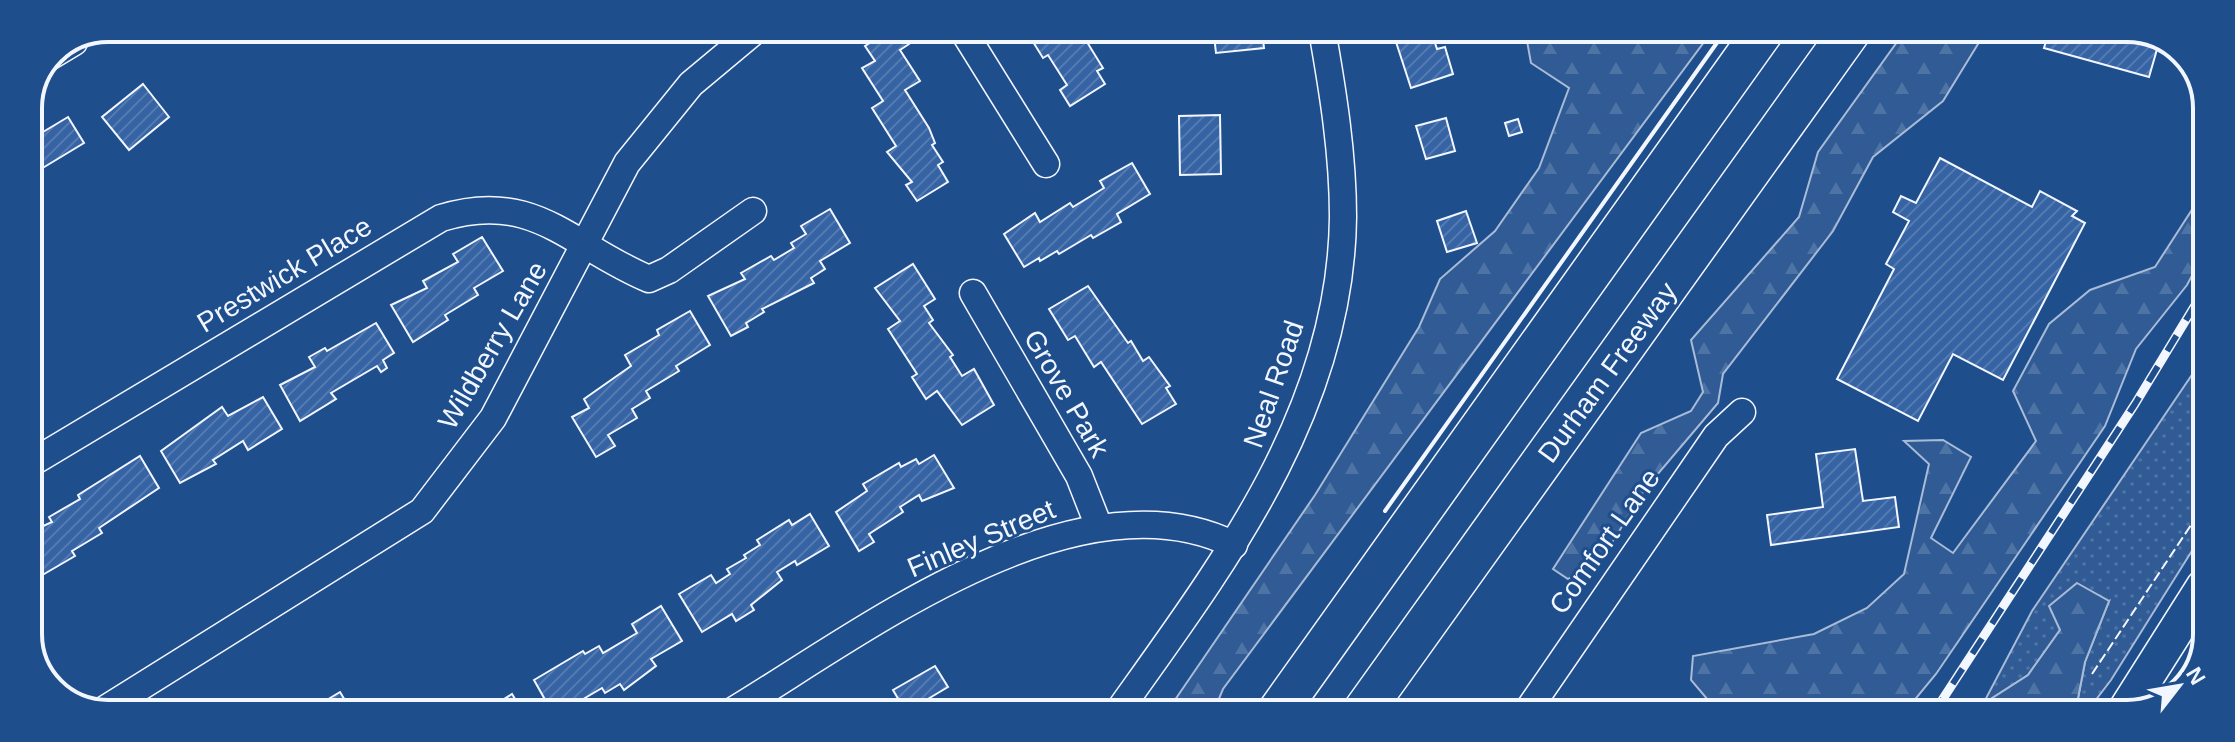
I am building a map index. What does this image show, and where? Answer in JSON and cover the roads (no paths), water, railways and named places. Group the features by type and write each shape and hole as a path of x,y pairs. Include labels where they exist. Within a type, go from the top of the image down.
{"highway":[{"path":"1286,700 1755,42"},
{"name":"Durham Freeway","path":"1371,700 1842,42"}],"main road":[{"path":"2132,700 2193,603"}],"street":[{"name":"Wildberry Lane","path":"120,700 422,511 493,418 612,189 640,145 691,84 741,42"},
{"path":"970,42 1046,164"},
{"name":"Neal Road","path":"1126,700 1234,545 1289,447 1305,408 1333,302 1340,253 1342,184 1338,119 1324,42"},
{"name":"Prestwick Place","path":"42,457 441,218 472,209 503,209 531,216 649,279 669,270 753,211"},
{"name":"Grove Park","path":"973,293 1079,476 1099,527"},
{"name":"Comfort Lane","path":"1535,700 1716,436 1742,412"},
{"name":"Finley Street","path":"751,700 938,585 1060,534 1099,527 1207,532 1234,545"}],"railway":[{"path":"1942,700 2135,404 2193,308"}]}
